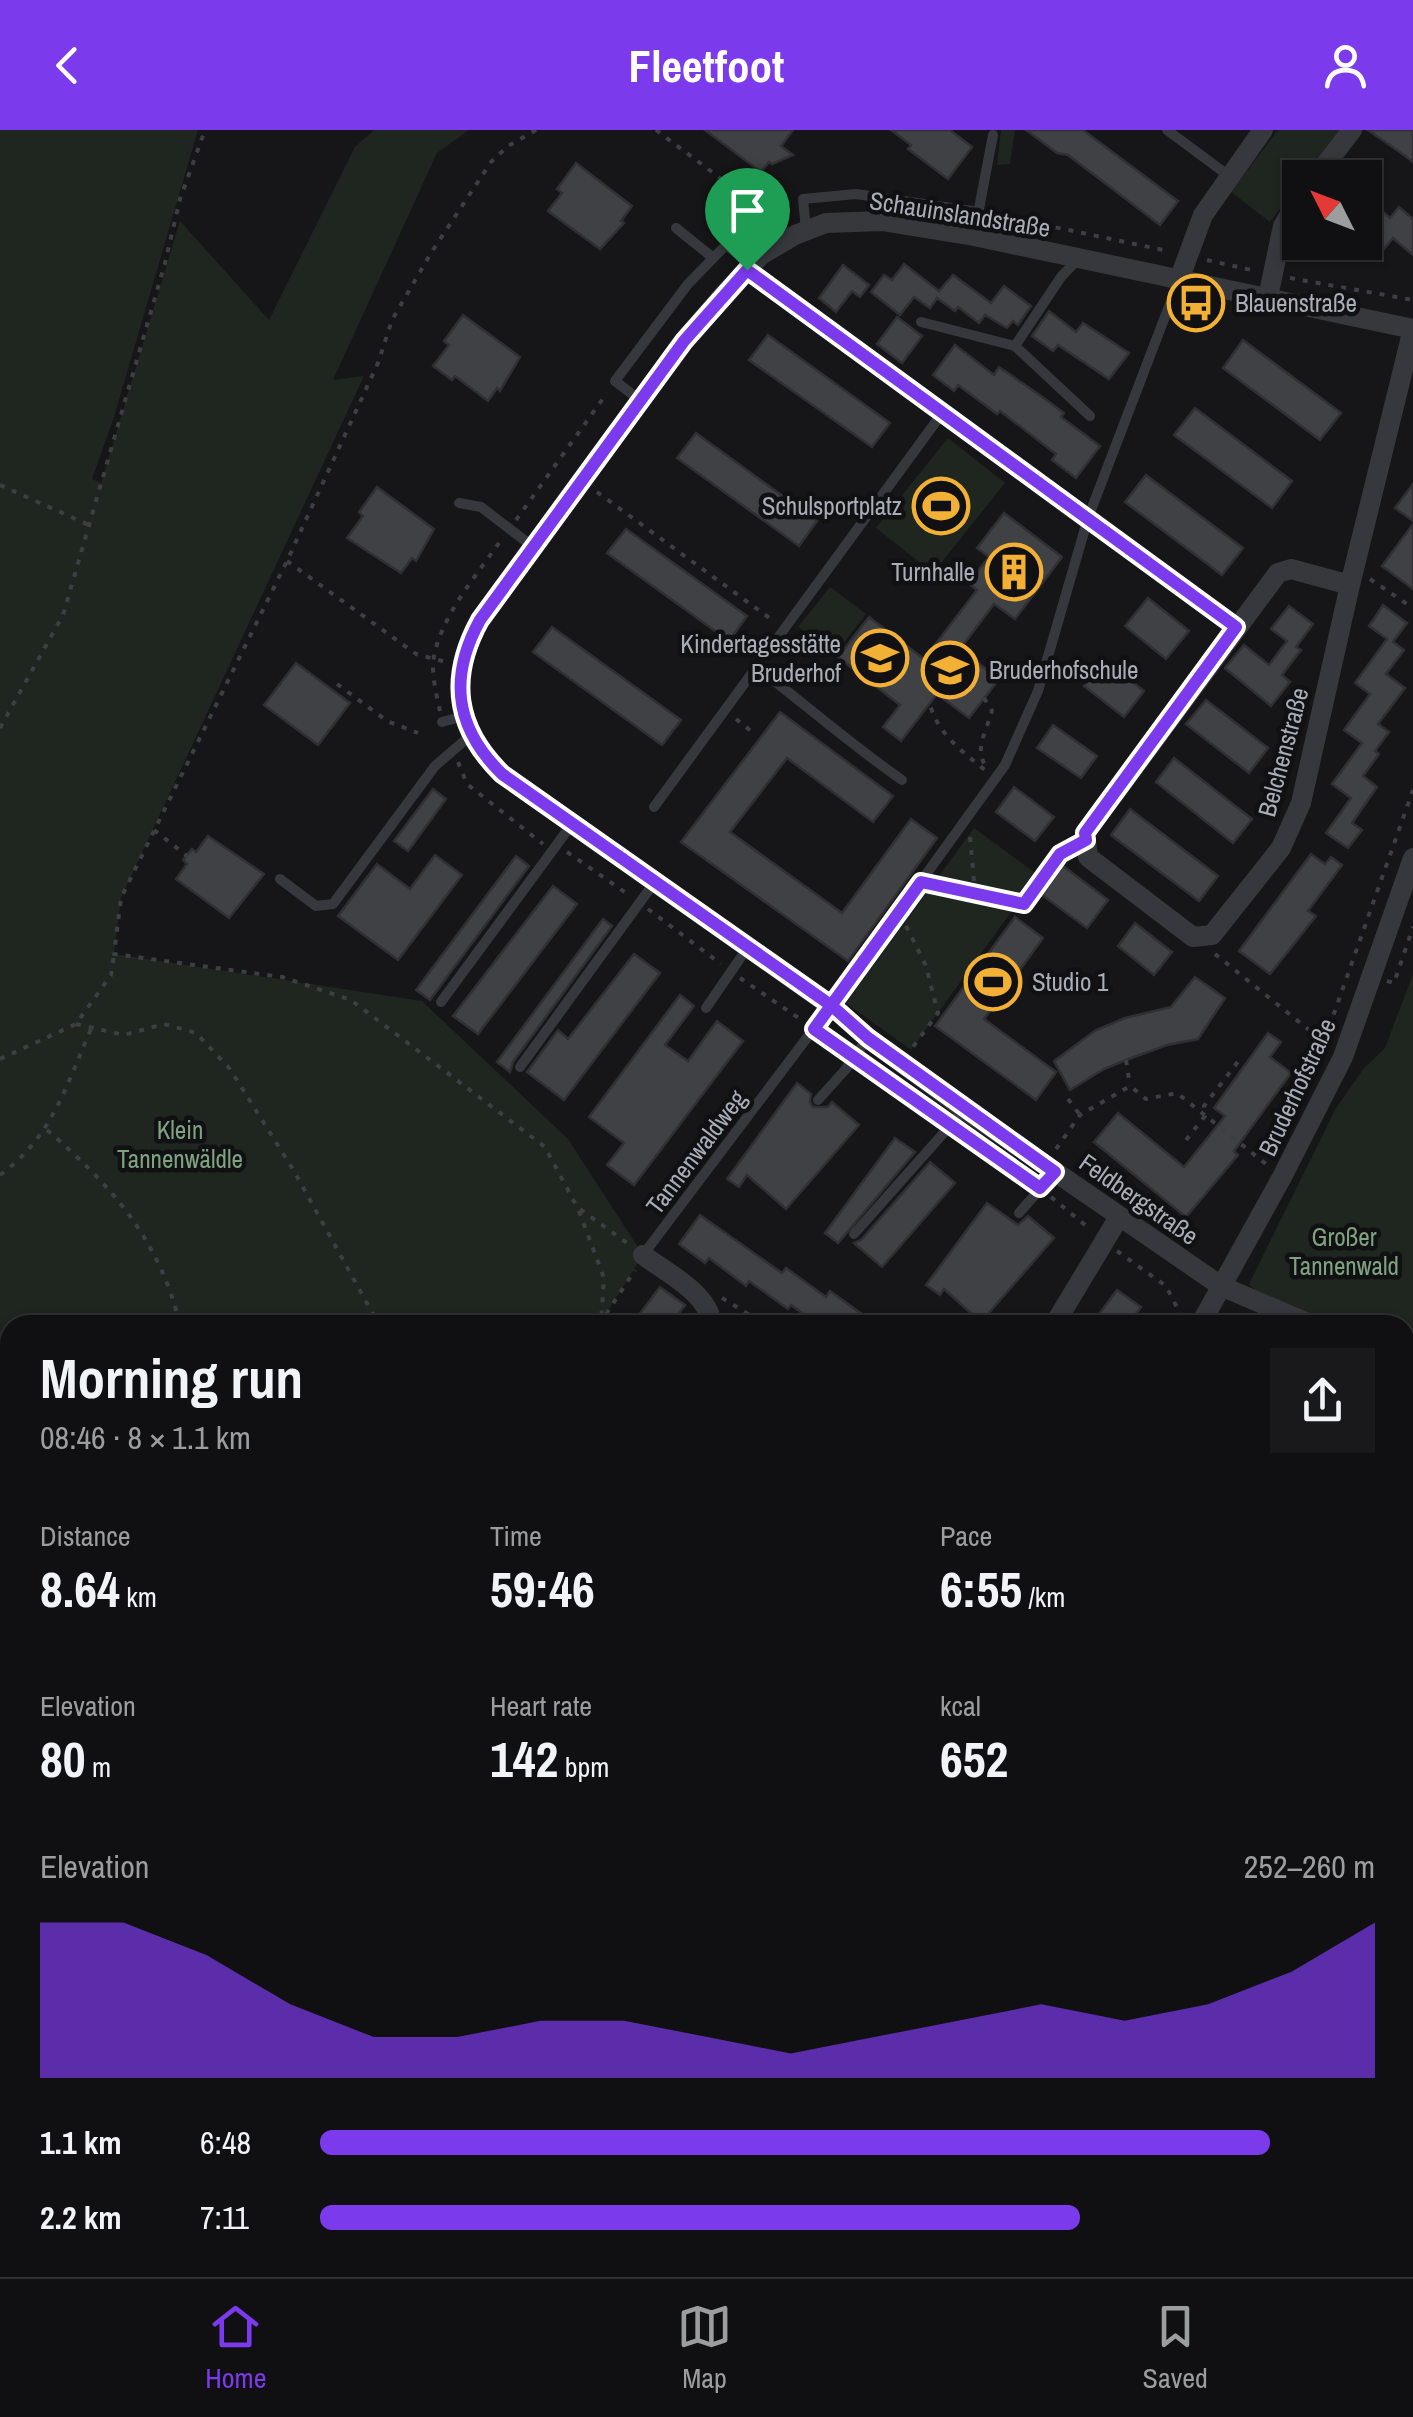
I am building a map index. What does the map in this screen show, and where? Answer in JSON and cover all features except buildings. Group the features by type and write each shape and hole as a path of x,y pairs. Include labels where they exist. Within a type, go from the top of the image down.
{"street":[{"path":"1179,280 1196,230 1263,130"},
{"path":"1330,160 1352,130"},
{"name":"Schauinslandstraße","path":"467,726 459,694 461,666 468,640 480,620 684,341 761,255 801,233 826,223 882,221 974,236 1413,329"},
{"path":"1268,298 1282,235"},
{"name":"Belchenstraße","path":"1212,935 1281,848 1301,803 1351,577 1413,329"},
{"path":"1212,935 1193,937 1088,857 1085,833 1278,573 1290,569 1351,577"},
{"name":"Feldbergstraße","path":"467,726 484,756 502,774 832,1006 902,1062 957,1117 1050,1168 1222,1286 1289,1315"},
{"name":"Bruderhofstraße","path":"1196,1315 1222,1286 1343,1057 1413,858"},
{"path":"1060,1315 1119,1217"},
{"path":"644,1255 702,1298 711,1315"}],"lane":[{"path":"1166,130 1229,176"},
{"path":"974,236 993,134"},
{"path":"801,233 803,199 856,194 979,212"},
{"path":"676,228 712,256"},
{"path":"642,401 615,382 668,310 712,256 726,245 750,267 1236,627"},
{"path":"1014,346 1061,277 1078,259"},
{"name":"Tannenwaldweg","path":"644,1255 996,780 1038,690 1088,518 1179,280"},
{"path":"921,322 1014,346 1090,416"},
{"path":"654,807 944,412"},
{"path":"459,503 482,507 533,547"},
{"path":"755,666 807,705 814,716 902,780"},
{"path":"442,722 467,726"},
{"path":"280,879 316,906 332,904 467,726"},
{"path":"441,1002 572,824"},
{"path":"520,1067 654,883"},
{"path":"706,1008 748,948"},
{"path":"818,1100 868,1038"},
{"path":"854,1234 957,1117"},
{"path":"1019,1213 1040,1188 1050,1168"}],"path":[{"path":"0,728 63,615 166,263 180,199 205,130"},
{"path":"0,1060 76,1024 111,975 121,898 287,561 378,362 392,320 491,162 508,146 536,130"},
{"path":"656,130 801,233"},
{"path":"582,482 783,627"},
{"path":"0,485 89,525"},
{"path":"287,561 416,654 461,666"},
{"path":"1351,577 1413,608"},
{"path":"337,684 387,720 418,733"},
{"path":"928,695 934,720 996,780"},
{"path":"984,698 992,711 984,730 981,760 996,780"},
{"path":"724,708 756,735"},
{"path":"1285,1127 1324,1042 1413,790"},
{"path":"965,822 973,848 976,892"},
{"path":"154,830 187,856"},
{"path":"921,882 1024,904 1060,854 1086,840"},
{"path":"557,844 853,1059 957,1117 1104,1242 1166,1286 1187,1315"},
{"path":"900,910 926,966 938,1013 902,1062"},
{"path":"1386,981 1394,982 1413,928"},
{"path":"1212,935 1216,958 1343,1057"},
{"path":"114,954 282,977 351,1000 544,1147 576,1207 604,1278 601,1315"},
{"path":"76,1024 124,1035 164,1024 196,1034 230,1069 294,1171 374,1315"},
{"path":"0,1175 47,1130 91,1030"},
{"path":"1186,1140 1205,1116 1204,1106 1240,1059"},
{"path":"1126,1060 1130,1086 1146,1099 1177,1093 1267,1165 1272,1154"},
{"path":"1050,1168 1080,1115 1130,1086"},
{"path":"1068,1099 1080,1115"},
{"path":"47,1130 96,1172 138,1224 172,1292 178,1315"},
{"path":"576,1207 644,1255 606,1315"},
{"path":"1190,1303 1191,1315"}],"green space":[{"name":"Klein Tannenwäldle","path":"0,130 198,130 114,417 92,479 101,483 180,221 269,320 355,147 374,130 469,130 437,153 333,380 364,376 121,898 114,954 422,1001 568,1139 643,1255 605,1315 0,1315"},
{"path":"1001,130 1015,130 1010,164 997,165"},
{"path":"1278,130 1343,130 1317,160 1282,160 1282,206 1270,222 1231,192"},
{"name":"Schulsportplatz","path":"948,438 1005,483 933,573 876,528"},
{"path":"830,587 866,614 835,654 798,627"},
{"path":"974,828 1038,875 911,1050 846,1003"},
{"name":"Großer Tannenwald","path":"1413,974 1413,1315 1311,1315 1258,1293 1249,1284 1336,1108 1364,1068 1385,1048"}],"place":[{"name":"Blauenstraße","path":"1196,303"},
{"name":"Schulsportplatz","path":"941,506"},
{"name":"Turnhalle","path":"1014,572"},
{"name":"Kindertagesstätte Bruderhof","path":"880,658"},
{"name":"Bruderhofschule","path":"950,670"},
{"name":"Studio 1","path":"993,982"}],"route":[{"path":"747,270 684,341 468,640 459,694 470,735 502,774 832,1006 868,1038 1055,1172 1040,1188 814,1029 832,1006 921,882 1024,904 1060,854 1086,840 1085,833 1236,627 747,270"}]}
